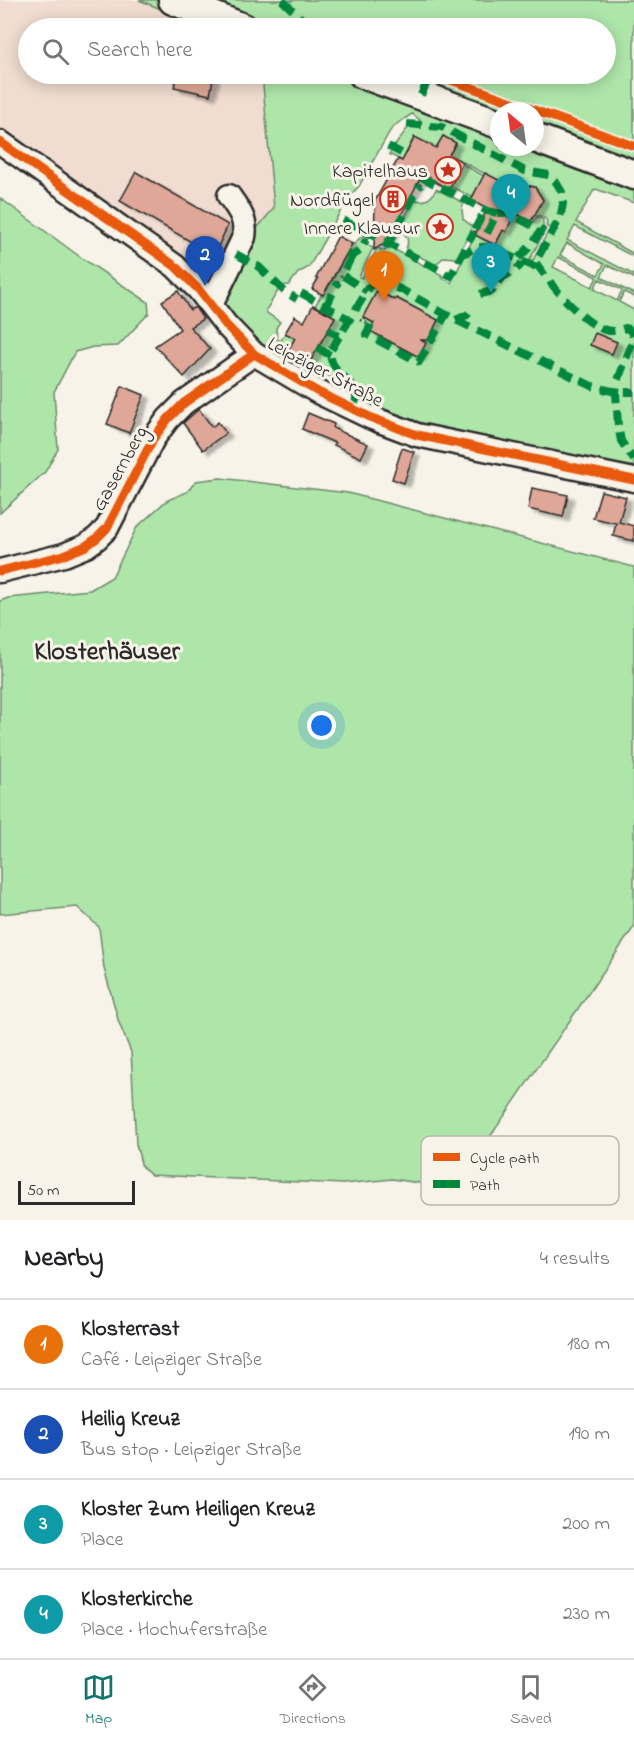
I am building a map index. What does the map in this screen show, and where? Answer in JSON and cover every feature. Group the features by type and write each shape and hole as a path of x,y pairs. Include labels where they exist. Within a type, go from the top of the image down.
{"main road":[{"path":"173,0 218,18"},
{"path":"390,84 490,121"},
{"path":"544,141 634,175"}],"street":[{"name":"Leipziger Straße","path":"0,142 175,266 254,354 318,392 372,418 417,435 634,480"},
{"path":"211,305 244,237 246,228 242,213 229,196"},
{"name":"Gasernberg","path":"0,571 64,555 86,546 97,538 106,528 153,439 168,419 184,403 254,354"}],"path":[{"path":"420,185 423,176 429,177 427,180"},
{"path":"338,282 342,275"},
{"path":"360,320 371,326"}],"shaded area":[{"path":"0,0 139,0 174,14 177,18 18,18 18,84 263,84 274,208 248,239 220,301 0,134"}],"green space":[{"path":"139,0 634,0 634,203 596,189 576,222 634,254 634,257 575,226 567,240 634,275 634,278 607,265 601,277 634,294 634,297 624,292 619,302 634,310 634,473 416,425 341,396 347,386 320,371 314,380 304,373 335,317 315,306 330,285 352,244 362,236 366,238 364,243 373,248 359,277 362,278 377,249 385,251 388,246 442,275 441,277 451,283 475,235 496,245 503,230 506,232 523,193 527,219 533,222 537,217 543,219 543,227 546,229 530,259 533,260 550,228 546,226 547,222 543,217 537,216 533,217 543,199 535,187 530,186 520,192 449,155 455,143 443,136 436,148 414,137 402,161 389,154 406,130 420,120 412,114 390,131 359,186 348,198 309,267 298,273 289,285 281,286 266,310 280,322 276,328 277,339 281,341 285,333 295,338 282,361 261,349 220,301 248,239 274,208 263,84 616,84 616,18 172,18 173,14","holes":["567,243 604,264 598,275 560,255","558,257 597,277 592,287 553,267","599,279 622,290 617,301 594,289","377,291 395,300 397,298 438,320 429,338 374,323 363,317"]},
{"path":"462,164 484,176 472,197 450,186"},
{"path":"436,189 464,203 463,219 473,227 456,258 444,257 435,265 406,249 407,238 399,229 414,199 422,201 428,199"},
{"path":"0,198 83,259 148,302 149,313 118,346 93,347 75,352 54,392 58,449 45,472 0,513"},
{"path":"220,478 348,493 634,567 634,927 491,1136 421,1136 421,1183 392,1179 344,1184 151,1175 142,1167 136,1144 131,1052 119,1023 104,968 99,927 77,907 0,914 0,601 8,598 90,590 112,577 137,527 166,501 187,492 196,481"}],"building":[{"path":"175,84 212,84 210,95 174,87"},
{"path":"443,136 456,143 449,155 463,162 449,189 422,175 387,242 374,250 375,201 398,159 402,161 415,137 436,148"},
{"path":"136,172 228,225 214,255 120,201"},
{"path":"485,173 518,190 530,186 535,187 543,200 531,221 515,213 506,232 503,230 495,245 475,235 487,209 471,200"},
{"path":"338,236 352,244 323,295 312,289"},
{"path":"178,291 190,310 195,307 203,319 190,327 210,349 184,377 155,346 180,329 162,301"},
{"path":"377,291 395,300 396,298 438,320 428,340 421,340 426,343 419,357 370,331 374,323 363,317"},
{"path":"313,305 335,317 306,369 285,356 295,338 285,333 295,316 304,322"},
{"path":"595,333 617,342 612,354 590,345"},
{"path":"122,386 144,395 129,433 107,424"},
{"path":"199,409 212,427 218,422 226,433 203,450 183,423"},
{"path":"308,413 334,424 333,428 368,444 361,458 334,445 335,443 302,429"},
{"path":"402,448 414,452 404,483 392,479"},
{"path":"532,488 568,495 563,517 528,509"},
{"path":"601,491 626,497 619,522 634,526 634,541 613,536 616,523 593,518"}],"marked path":[{"path":"282,0 301,18"},
{"path":"421,95 426,84"},
{"path":"407,124 442,127 525,171 549,175 562,192 563,204 560,218 533,266 487,247 477,247 463,254"},
{"path":"388,146 405,155"},
{"path":"424,176 423,178 487,211 497,213 486,235"},
{"path":"353,409 356,399 355,390 334,366 331,350 375,278 384,252 420,185"},
{"path":"475,229 485,210"},
{"path":"497,213 508,213 541,230 517,259"},
{"path":"343,220 451,276 474,232"},
{"path":"347,253 352,256 360,251 366,240"},
{"path":"236,254 259,267 285,292 297,299"},
{"path":"352,256 342,275 367,291"},
{"path":"480,294 492,291 503,277 514,271 522,262"},
{"path":"536,263 570,304 591,323 602,329 612,331 626,328 631,331 632,343 617,383 616,392 621,441 634,460"},
{"path":"375,278 592,386 616,392 634,392"},
{"path":"326,307 338,282"},
{"path":"301,293 349,319"},
{"path":"456,320 467,315 470,307"},
{"path":"371,325 366,334 419,362 446,314"},
{"path":"328,330 339,336"},
{"path":"317,348 330,355"}],"cycle path":[{"path":"462,84 634,146"},
{"path":"0,142 175,266 199,290 226,325 254,354 318,392 372,418 417,435 634,480"},
{"path":"0,571 64,555 86,546 97,538 107,528 153,439 168,419 184,403 254,354"}],"place":[{"name":"Kapitelhaus","path":"448,170"},
{"name":"Nordflügel","path":"393,199"},
{"name":"Klosterkirche","path":"511,224"},
{"name":"Innere Klausur","path":"440,227"},
{"name":"Heilig Kreuz","path":"205,286"},
{"name":"Kloster Zum Heiligen Kreuz","path":"491,293"},
{"name":"Klosterrast","path":"384,301"}],"district":[{"name":"Klosterhäuser","path":"107,650"}]}
